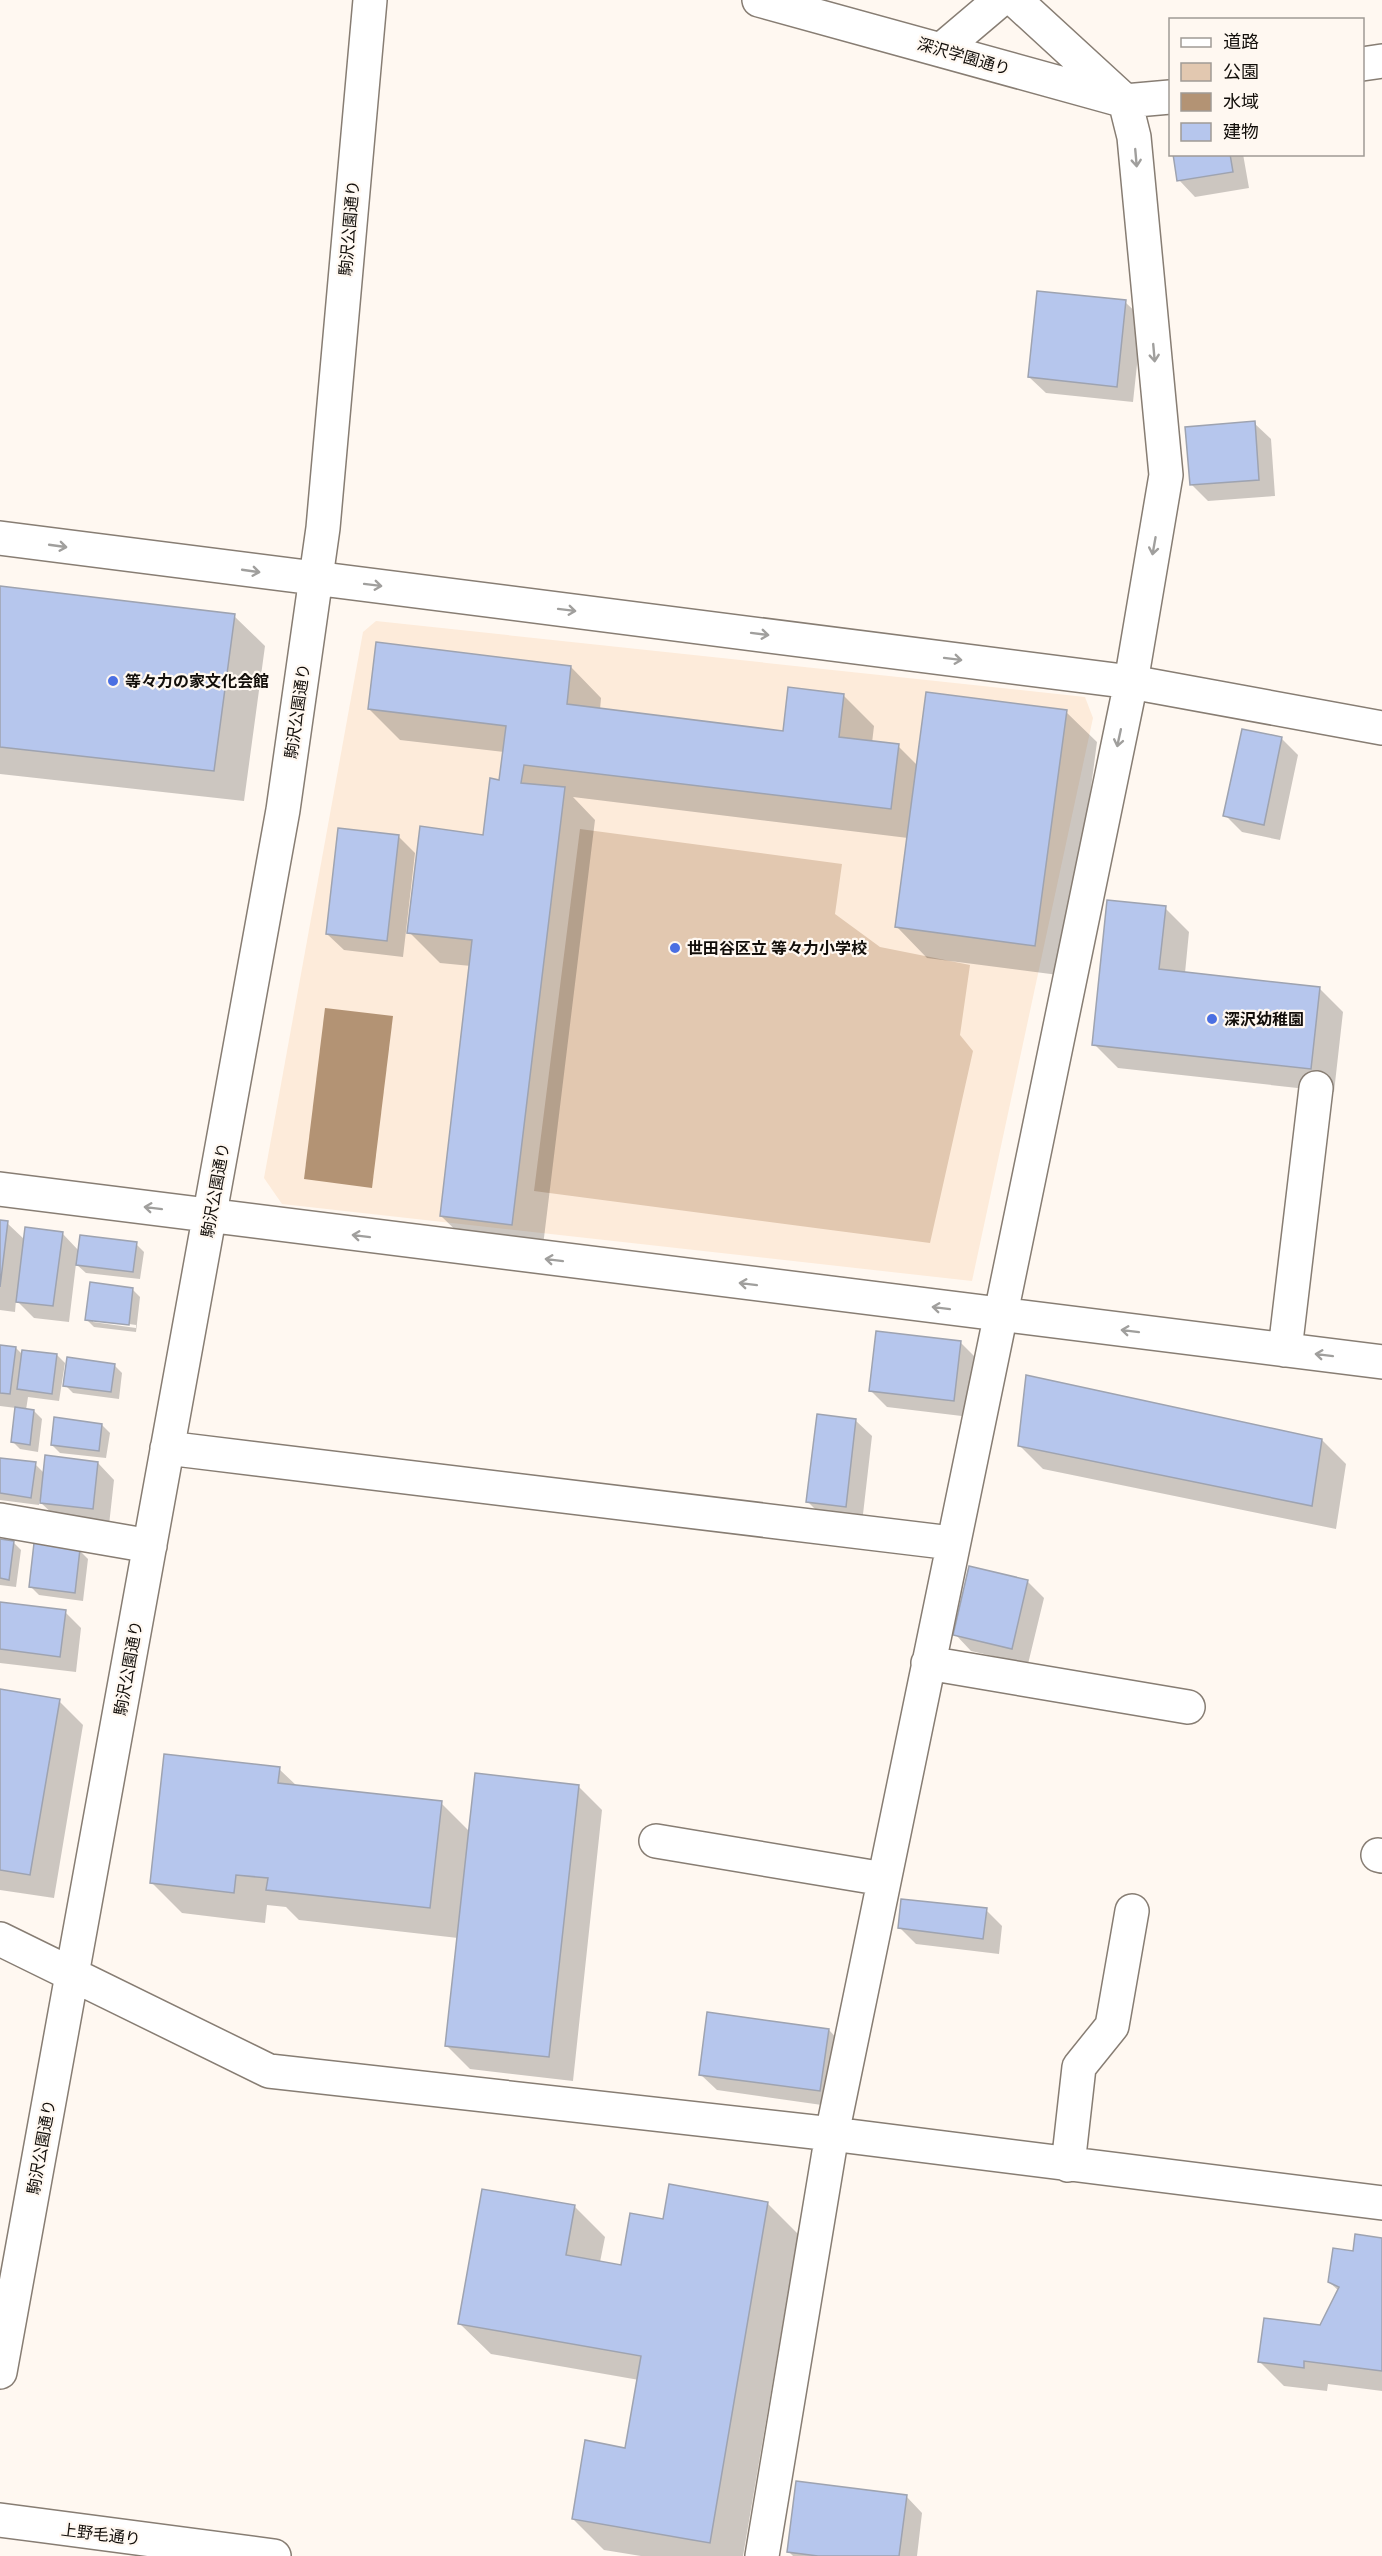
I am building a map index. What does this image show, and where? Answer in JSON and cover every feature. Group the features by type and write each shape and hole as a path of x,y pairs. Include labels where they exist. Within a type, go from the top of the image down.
{"street":[{"name":"駒沢公園通り","path":"0,2372 283,810 323,528 370,0"},
{"name":"深沢学園通り","path":"759,0 1125,101 1169,97"},
{"path":"941,50 1000,0"},
{"path":"762,2556 832,2133 1131,682 1166,474 1134,137 1125,101 1015,0"},
{"path":"1364,64 1382,61"},
{"path":"0,538 1131,682 1382,728"},
{"path":"1285,1350 1316,1088"},
{"path":"0,1189 1382,1362"},
{"path":"168,1448 952,1543"},
{"path":"0,1520 150,1546"},
{"path":"928,1663 1188,1707"},
{"path":"656,1841 884,1879"},
{"path":"1068,2165 1079,2067 1112,2026 1132,1911"},
{"path":"0,1939 269,2071 832,2133 1068,2165 1382,2203"},
{"name":"上野毛通り","path":"0,2520 274,2556"}],"shaded area":[{"name":"世田谷区立 等々力小学校","path":"376,621 1085,697 1093,718 972,1281 282,1204 264,1178 363,632"}],"green space":[{"path":"580,829 842,864 835,914 880,947 970,965 960,1035 973,1051 930,1243 534,1191"}],"water":[{"path":"325,1008 393,1016 372,1188 304,1179"}],"building":[{"path":"1173,156 1230,156 1233,172 1177,181"},
{"path":"1037,291 1126,300 1117,387 1028,377"},
{"path":"1255,421 1259,480 1190,485 1185,427"},
{"name":"等々力の家文化会館","path":"0,586 235,614 214,771 0,747"},
{"path":"376,642 571,666 567,704 783,731 788,687 844,694 839,737 899,744 891,809 524,765 521,783 565,787 512,1225 440,1216 472,940 407,933 420,826 483,835 490,778 499,780 506,726 368,709"},
{"path":"926,692 1067,710 1035,946 895,927"},
{"path":"1242,729 1282,737 1264,825 1223,816"},
{"path":"338,828 399,835 387,941 326,934"},
{"path":"1107,900 1166,906 1159,969 1320,987 1311,1069 1092,1045"},
{"path":"0,1220 8,1221 0,1287"},
{"path":"25,1227 63,1232 53,1306 16,1302"},
{"path":"80,1235 137,1242 133,1272 76,1265"},
{"path":"90,1282 133,1288 129,1325 85,1320"},
{"path":"876,1331 961,1341 954,1401 869,1391"},
{"path":"0,1345 16,1347 10,1394 0,1393"},
{"path":"22,1350 57,1354 52,1394 17,1389"},
{"path":"67,1357 115,1364 111,1392 63,1386"},
{"path":"1026,1375 1322,1439 1312,1506 1018,1446"},
{"path":"15,1407 34,1410 30,1445 11,1442"},
{"path":"817,1414 856,1419 846,1507 806,1502"},
{"path":"54,1417 102,1424 99,1451 51,1445"},
{"path":"45,1455 98,1462 93,1509 40,1503"},
{"path":"0,1458 36,1462 31,1498 0,1493"},
{"path":"0,1539 14,1541 9,1580 0,1578"},
{"path":"34,1543 80,1549 75,1593 29,1587"},
{"path":"969,1566 1028,1580 1012,1649 953,1635"},
{"path":"0,1602 66,1610 60,1657 0,1649"},
{"path":"0,1689 60,1699 30,1875 0,1870"},
{"path":"164,1754 280,1767 278,1783 442,1801 430,1908 266,1890 268,1878 236,1875 234,1893 150,1883"},
{"path":"475,1773 579,1785 549,2057 445,2046"},
{"path":"901,1899 987,1908 983,1939 898,1928"},
{"path":"707,2012 829,2029 820,2091 699,2075"},
{"path":"669,2184 768,2202 710,2543 572,2519 585,2440 625,2448 641,2356 458,2324 482,2189 575,2205 566,2255 621,2265 630,2213 663,2219"},
{"path":"1355,2234 1382,2238 1382,2371 1304,2361 1304,2368 1258,2362 1264,2318 1320,2325 1339,2287 1328,2282 1333,2248 1353,2251"},
{"path":"796,2481 907,2495 899,2556 818,2556 787,2552"}],"place":[{"name":"等々力の家文化会館","path":"113,681"},
{"name":"世田谷区立 等々力小学校","path":"675,948"},
{"name":"深沢幼稚園","path":"1212,1019"}]}
